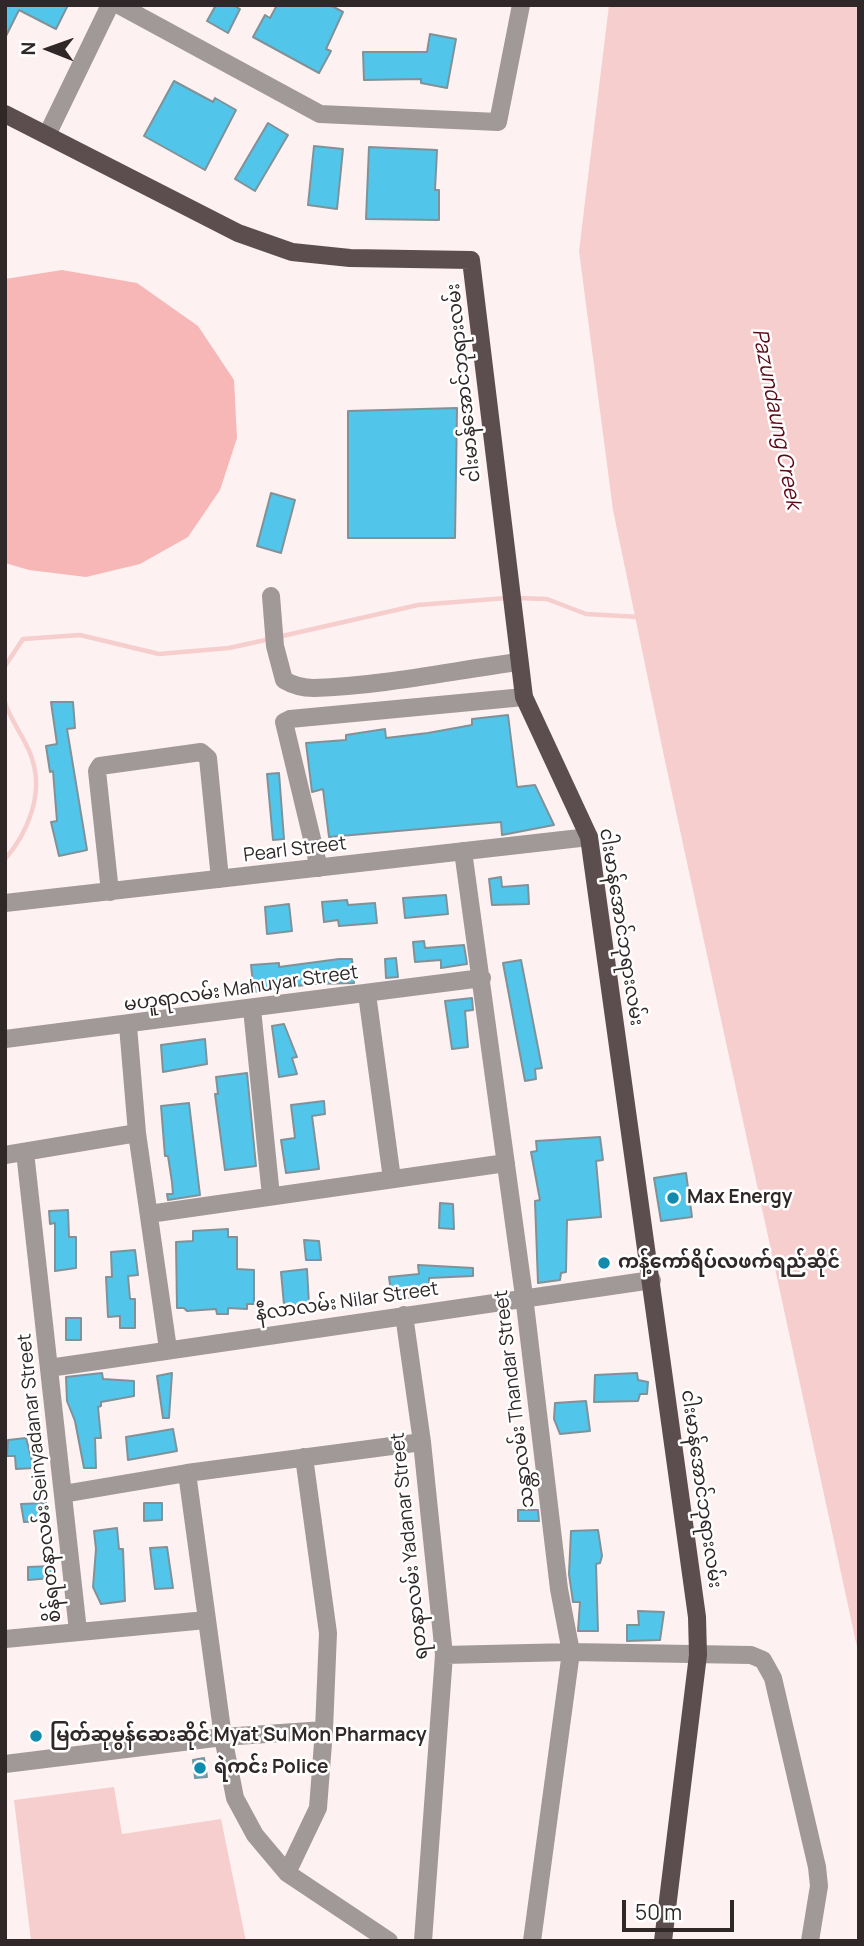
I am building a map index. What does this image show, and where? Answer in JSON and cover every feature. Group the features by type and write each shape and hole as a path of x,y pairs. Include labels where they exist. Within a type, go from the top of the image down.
{"main road":[{"name":"ငါးမာန်အောင်ဘုရားလမ်း","path":"5,114 238,233 292,252 350,258 471,260 524,697 589,837 697,1617 698,1655 663,1941"}],"street":[{"path":"47,135 110,5"},
{"path":"119,5 320,114 498,122 521,5"},
{"path":"271,597 275,646 284,680 294,686 313,688 518,662"},
{"path":"319,868 284,722 290,719 524,697"},
{"path":"110,892 97,771 100,766 201,752 208,758 220,879"},
{"name":"Pearl Street","path":"5,903 589,837"},
{"name":"သန္တာလမ်း Thandar Street","path":"463,851 524,1296 559,1590 571,1652 532,1941"},
{"name":"မဟူရာလမ်း Mahuyar Street","path":"5,1039 128,1026 482,978"},
{"path":"367,994 392,1179"},
{"path":"252,1009 271,1196"},
{"path":"128,1026 137,1133 168,1349"},
{"path":"5,1155 137,1133"},
{"name":"စိန်ရတနာလမ်း Seinyadanar Street","path":"24,1152 78,1631"},
{"path":"149,1214 506,1163"},
{"name":"နီလာလမ်း Nilar Street","path":"49,1368 524,1296 652,1280"},
{"name":"ရတနာလမ်း Yadanar Street","path":"404,1315 422,1442 444,1655 423,1941"},
{"path":"64,1494 187,1473 422,1442"},
{"path":"287,1873 318,1808 328,1633 304,1457"},
{"path":"187,1473 206,1620 234,1798 255,1835 287,1873 389,1941"},
{"path":"5,1639 206,1620"},
{"path":"444,1655 571,1652 751,1655 763,1660 773,1678 817,1867 817,1900 810,1941"},
{"path":"5,1764 223,1737 324,1730"}],"shaded area":[{"path":"62,270 137,283 198,326 234,380 237,438 220,490 188,537 140,564 86,577 29,570 5,563 5,279"}],"water":[{"name":"Pazundaung Creek","path":"609,5 859,5 859,1656 613,510 579,251"},
{"path":"114,1787 122,1834 221,1819 246,1941 31,1941 14,1800"}],"building":[{"path":"5,5 68,5 56,29 19,10 5,38"},
{"path":"216,5 233,5 240,9 228,33 207,21"},
{"path":"277,5 330,5 343,12 326,49 331,51 319,73 253,37 265,15 270,18"},
{"path":"430,34 456,39 447,88 421,83 421,79 364,80 363,52 427,52"},
{"path":"174,81 213,102 215,98 236,110 205,170 144,136"},
{"path":"268,123 288,135 255,191 235,179"},
{"path":"314,146 343,149 337,209 308,205"},
{"path":"369,147 437,150 435,190 439,190 439,220 366,219"},
{"path":"457,408 455,538 348,538 348,411"},
{"path":"271,493 295,500 281,553 257,546"},
{"path":"51,702 73,702 75,728 67,729 87,850 59,856 51,822 57,821 53,771 50,772 46,746 57,744"},
{"path":"508,715 517,787 535,785 554,825 502,835 501,822 329,837 323,789 312,792 306,743 346,740 346,735 385,729 386,738 428,733 472,725 472,719"},
{"path":"279,773 284,839 273,840 267,774"},
{"path":"501,877 502,887 528,885 529,904 492,905 489,879"},
{"path":"446,895 448,914 405,918 403,898"},
{"path":"347,900 348,905 375,903 377,923 339,926 338,920 324,922 322,902"},
{"path":"289,904 292,931 267,934 265,907"},
{"path":"424,941 425,948 464,945 467,964 441,968 441,960 415,962 413,942"},
{"path":"396,958 398,977 386,978 385,959"},
{"path":"352,959 354,983 312,984 254,992 251,965 279,963 279,967"},
{"path":"521,960 542,1068 535,1069 536,1079 525,1081 503,963"},
{"path":"472,998 473,1010 465,1011 468,1047 452,1049 445,1001"},
{"path":"284,1024 297,1057 292,1058 297,1074 279,1077 272,1026"},
{"path":"205,1039 207,1064 163,1072 161,1045"},
{"path":"247,1073 256,1166 225,1170 215,1094 218,1094 216,1077"},
{"path":"324,1101 325,1114 312,1116 319,1169 286,1173 281,1140 295,1138 291,1105"},
{"path":"189,1103 200,1195 168,1200 167,1194 173,1194 168,1156 165,1156 161,1106"},
{"path":"600,1137 603,1160 596,1161 601,1217 567,1220 566,1272 561,1273 560,1280 538,1283 535,1201 540,1200 531,1152 537,1151 536,1141"},
{"name":"Max Energy","path":"686,1173 692,1217 661,1221 654,1178"},
{"path":"440,1203 453,1204 454,1229 439,1228"},
{"path":"68,1210 69,1237 76,1237 76,1268 55,1271 55,1223 50,1224 49,1211"},
{"path":"228,1229 228,1237 237,1237 237,1269 254,1270 254,1304 247,1304 247,1309 228,1308 228,1314 217,1314 216,1309 187,1311 177,1308 176,1242 193,1241 193,1231"},
{"path":"304,1240 319,1241 321,1260 306,1260"},
{"path":"135,1250 138,1275 128,1276 130,1299 135,1299 135,1328 120,1328 120,1316 108,1317 106,1277 112,1277 111,1252"},
{"path":"418,1265 473,1268 473,1276 429,1278 429,1290 417,1290 418,1297 392,1299 389,1277 419,1274"},
{"path":"307,1269 309,1305 284,1305 281,1272"},
{"path":"66,1318 81,1318 81,1340 66,1340"},
{"path":"102,1373 103,1379 134,1381 134,1396 101,1402 98,1407 101,1438 95,1438 96,1468 84,1468 75,1421 67,1401 66,1377"},
{"path":"172,1373 169,1418 163,1418 157,1376"},
{"path":"637,1373 638,1380 648,1382 647,1394 640,1394 638,1401 594,1402 595,1375"},
{"path":"586,1401 590,1431 560,1434 554,1419 555,1403"},
{"path":"173,1429 177,1451 128,1460 126,1437"},
{"path":"26,1438 34,1468 16,1469 15,1456 7,1456 8,1440"},
{"path":"46,1503 46,1521 24,1522 21,1504"},
{"path":"144,1503 162,1503 162,1520 144,1521"},
{"path":"518,1510 538,1510 539,1521 518,1521"},
{"path":"117,1528 119,1549 123,1549 125,1601 101,1604 93,1587 96,1549 94,1531"},
{"path":"598,1530 602,1556 600,1563 596,1564 598,1631 578,1631 580,1602 573,1602 569,1574 571,1531"},
{"path":"167,1547 173,1588 155,1589 150,1548"},
{"path":"53,1566 52,1578 28,1580 28,1567"},
{"path":"638,1611 664,1612 660,1640 627,1641 627,1625 639,1625"},
{"name":"ရဲကင်း Police","path":"204,1758 207,1777 195,1778 193,1760"}],"waterway":[{"path":"278,637 418,605 507,598"},
{"path":"516,598 547,599 586,614 640,617"},
{"path":"5,666 23,639 80,635 159,654 229,648 270,639"},
{"path":"5,702 31,754 36,775 31,814 20,838 5,859"}],"place":[{"name":"Max Energy","path":"673,1198"},
{"name":"ကန့်ကော်ရိပ်လဖက်ရည်ဆိုင်","path":"604,1263"},
{"name":"မြတ်ဆုမွန်ဆေးဆိုင် Myat Su Mon Pharmacy","path":"36,1736"},
{"name":"ရဲကင်း Police","path":"200,1768"}]}
